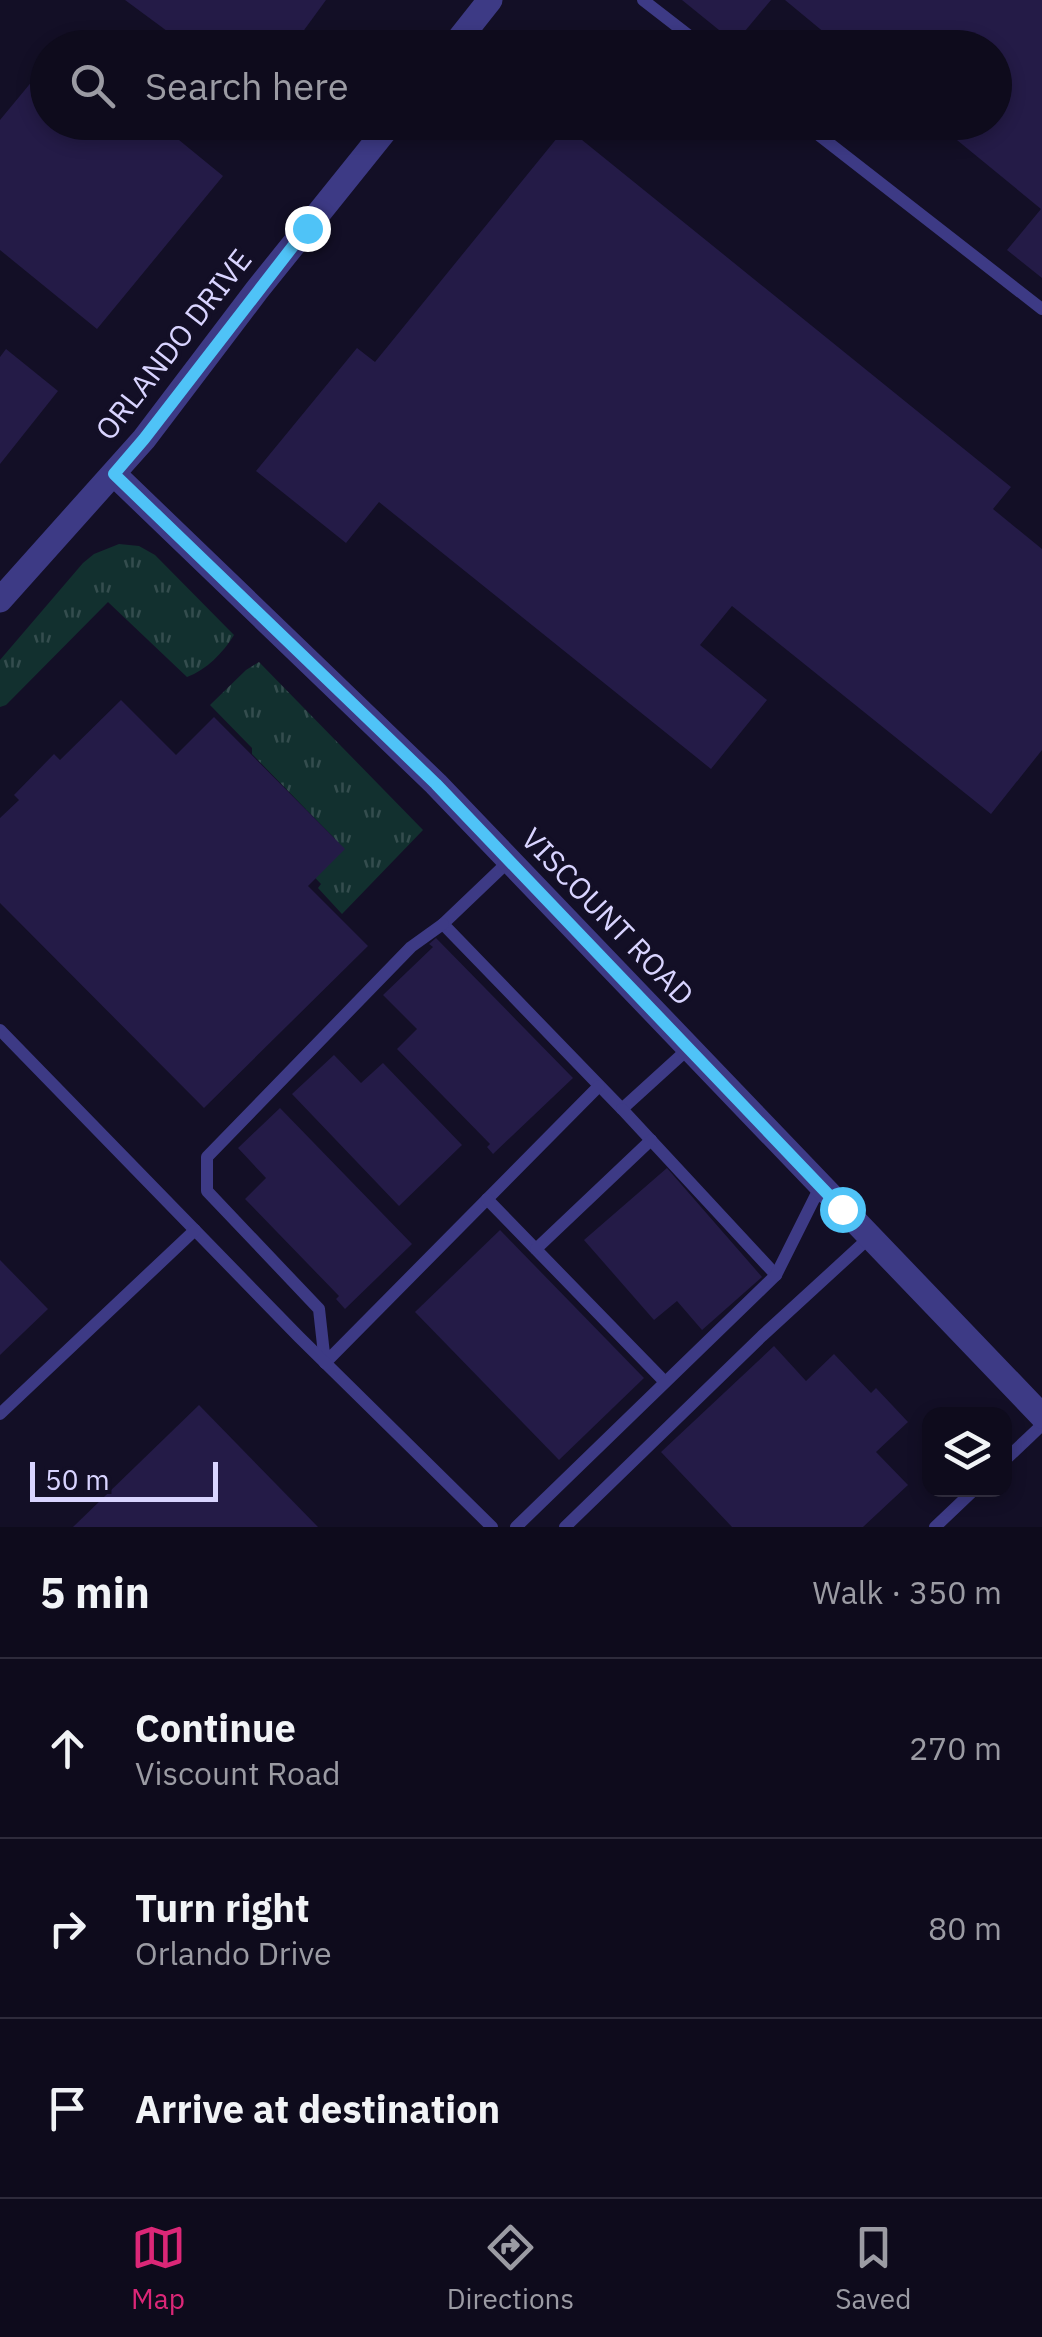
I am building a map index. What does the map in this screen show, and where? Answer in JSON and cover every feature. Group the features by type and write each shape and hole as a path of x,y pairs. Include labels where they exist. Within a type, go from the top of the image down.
{"street":[{"path":"466,30 490,0"},
{"name":"ORLANDO DRIVE","path":"0,600 144,439 378,140"},
{"name":"VISCOUNT ROAD","path":"114,474 421,770 1042,1416"}],"lane":[{"path":"643,0 681,30"},
{"path":"825,140 1042,308"},
{"path":"326,1363 319,1308 208,1191 207,1157 411,947 443,924 509,861"},
{"path":"443,924 776,1274"},
{"path":"0,1030 492,1527"},
{"path":"622,1109 688,1049"},
{"path":"326,1363 599,1086"},
{"path":"536,1250 652,1140"},
{"path":"516,1527 776,1274 820,1186"},
{"path":"487,1199 665,1382"},
{"path":"0,1414 195,1230"},
{"path":"565,1527 870,1237"},
{"path":"1012,1453 1042,1425"},
{"path":"934,1527 966,1497"}],"green space":[{"path":"119,544 139,546 155,555 234,635 230,642 207,665 187,677 108,602 0,707 0,660 83,563"},
{"path":"259,662 423,830 342,914 306,868 335,839 210,705"}],"building":[{"path":"125,0 326,0 304,30 166,30"},
{"path":"682,0 771,0 746,30 719,30"},
{"path":"785,0 1042,0 1042,278 1007,250 1041,209 957,140 1012,140 1012,30 821,30"},
{"path":"30,84 30,140 179,140 223,176 97,329 0,250 0,120"},
{"path":"555,140 582,140 1011,487 993,509 1042,549 1042,750 991,814 732,606 700,645 767,700 711,769 379,502 346,543 256,471 357,348 375,362"},
{"path":"6,349 58,391 0,464 0,357"},
{"path":"121,700 176,755 214,717 345,849 308,886 368,946 204,1108 0,903 0,818 19,800 14,795 54,754 60,760"},
{"path":"436,938 573,1078 493,1154 487,1147 490,1144 397,1049 417,1029 383,995 433,947 429,944"},
{"path":"334,1055 361,1083 383,1063 462,1145 399,1206 292,1094"},
{"path":"280,1108 412,1244 345,1309 336,1299 339,1296 245,1199 266,1178 238,1148"},
{"path":"667,1168 762,1277 702,1330 677,1301 654,1320 584,1240"},
{"path":"500,1230 644,1378 559,1460 415,1312"},
{"path":"0,1260 48,1309 0,1355"},
{"path":"774,1346 806,1381 834,1354 871,1393 876,1388 908,1422 876,1452 908,1485 863,1527 732,1527 661,1452"},
{"path":"199,1405 318,1527 73,1527"}],"route":[{"path":"307,228 114,474 436,784 842,1209"}]}
